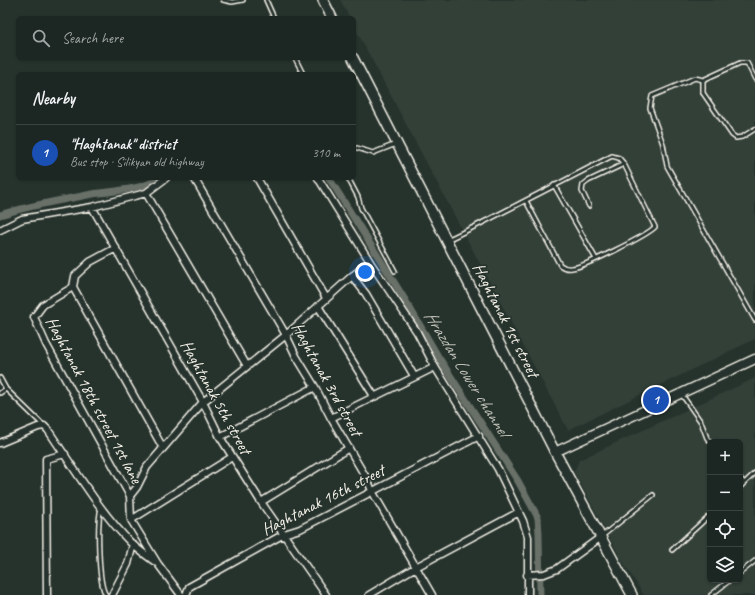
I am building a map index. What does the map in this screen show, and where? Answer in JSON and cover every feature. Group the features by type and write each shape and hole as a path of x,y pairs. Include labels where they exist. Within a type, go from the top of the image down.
{"main road":[{"path":"323,0 331,16"},
{"name":"Haghtanak 1st street","path":"354,60 555,452 632,595"}],"street":[{"path":"0,230 22,219 92,207 146,193 163,180"},
{"name":"Haghtanak 3rd street","path":"195,180 286,335 296,356 432,595"},
{"path":"258,180 326,298"},
{"path":"319,180 372,265 417,332 435,367 498,469 523,521 528,537 528,595"},
{"path":"146,193 247,366"},
{"name":"Haghtanak 5th street","path":"92,207 203,402 220,437 261,502 326,595"},
{"path":"116,248 90,262 80,271 75,276 73,287 163,448"},
{"path":"180,595 158,564 131,520 130,496 137,487 147,467 203,402 286,335 352,276 366,266 372,265"},
{"path":"352,276 366,294 414,376"},
{"name":"Haghtanak 18th street 1st lane","path":"73,287 43,306 34,317 46,344 130,496"},
{"path":"318,306 374,396"},
{"path":"555,452 755,359"},
{"path":"332,418 414,376 435,367"},
{"path":"220,437 315,387"},
{"path":"0,443 38,427 44,426 101,506 133,544 158,564"},
{"name":"Haghtanak 16th street","path":"186,595 189,587 284,534 300,529 479,436"},
{"path":"261,502 349,448"},
{"path":"48,595 46,562 46,458 65,454"},
{"path":"131,520 232,456"},
{"path":"369,595 519,512"},
{"path":"527,575 544,574 557,569 601,537"},
{"path":"112,595 128,564 133,544"}],"lane":[{"path":"224,0 232,2 243,0"},
{"path":"266,0 273,16"},
{"path":"295,60 302,72"},
{"path":"755,79 747,63 740,63 703,80 695,78 652,96 650,108 663,144 667,166 755,320"},
{"path":"703,80 703,92 732,135 736,138 742,137 755,129"},
{"path":"356,148 373,153 398,144"},
{"path":"447,240 612,156 619,158 624,164 655,228 596,259 569,269 560,265 526,201"},
{"path":"588,206 582,191 583,185 588,181 624,164"},
{"path":"349,180 358,197 361,208 395,270"},
{"path":"554,185 596,259"},
{"path":"0,378 6,390 44,426"},
{"path":"0,393 6,390"},
{"path":"681,393 702,422 708,439"},
{"path":"744,483 755,473"},
{"path":"601,537 653,495"},
{"path":"101,506 99,562 102,587 106,595"},
{"path":"672,550 707,518"},
{"path":"743,571 755,561"},
{"path":"711,595 726,583"}],"shaded area":[{"path":"340,0 755,0 755,339 568,430 356,30 356,16 349,16"},
{"path":"755,378 755,595 644,595 624,564 574,472 579,460"}],"waterway":[{"name":"Hrazdan Lower channel","path":"0,215 46,203 136,188 156,180"},
{"name":"Hrazdan Lower channel","path":"330,180 404,298 439,358 518,481 535,512 538,518 539,534 540,595"}],"place":[{"name":"\"Haghtanak\" district","path":"656,400"}]}
